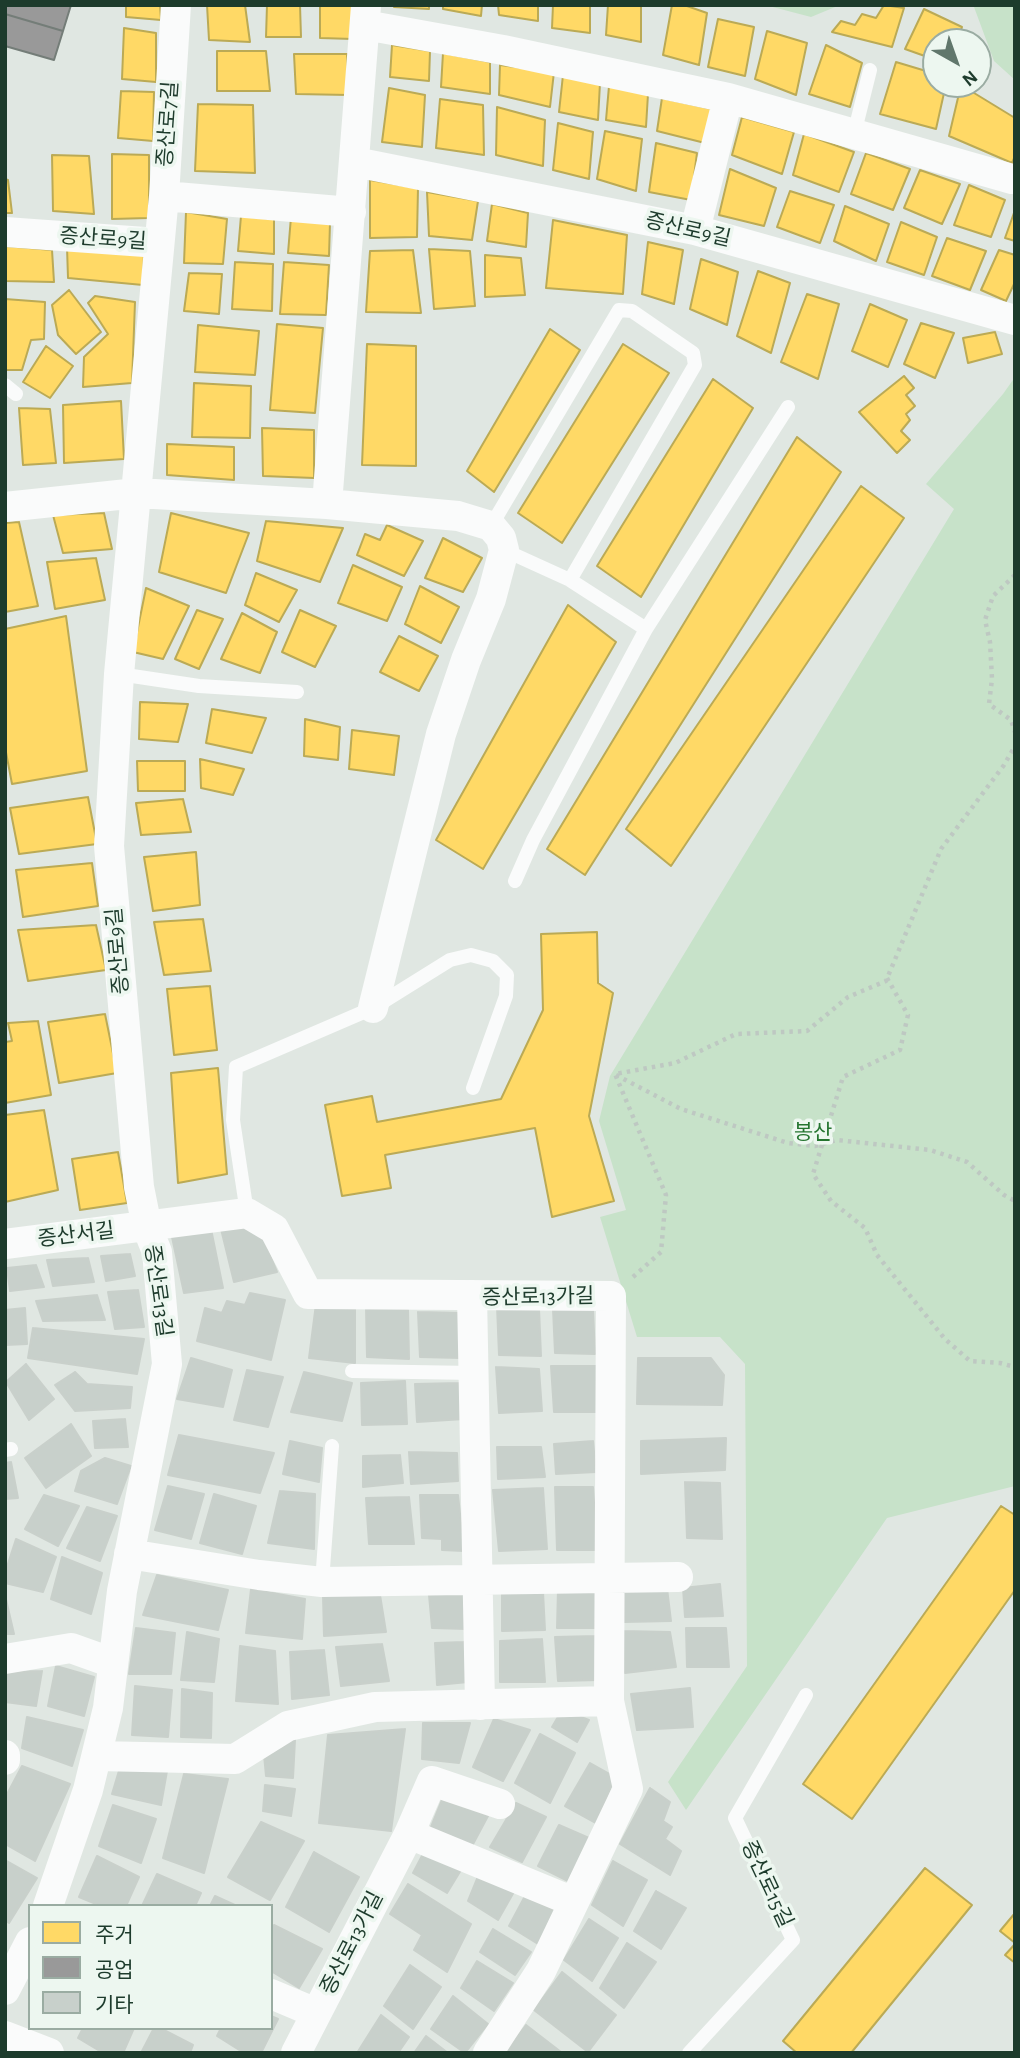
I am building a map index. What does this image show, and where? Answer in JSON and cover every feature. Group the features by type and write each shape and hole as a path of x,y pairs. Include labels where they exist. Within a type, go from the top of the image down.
{"street":[{"name":"증산로7길","path":"159,243 176,5"},
{"path":"327,504 366,15 503,50 728,98 1012,179"},
{"path":"695,230 728,98"},
{"name":"증산로9길","path":"355,162 695,230 1015,320"},
{"path":"164,196 351,212"},
{"name":"증산로9길","path":"5,232 159,243 119,674 109,846 139,1187 148,1227"},
{"path":"5,506 137,493 327,504 458,516 497,538 491,599 441,734 373,1008"},
{"path":"247,1213 274,1229 308,1294 472,1295"},
{"name":"증산로13길","path":"52,1904 88,1790 108,1708 122,1591 167,1364 157,1252 148,1227 247,1213"},
{"name":"증산서길","path":"5,1244 148,1227"},
{"name":"증산로13가길","path":"480,1705 472,1295 611,1296 609,1701 628,1789 541,1971 488,2053"},
{"path":"129,1553 258,1575 322,1582 678,1577"},
{"path":"5,1660 71,1648 113,1663"},
{"path":"97,1756 235,1759 288,1726 375,1707 609,1701"},
{"name":"증산로13가길","path":"296,2053 409,1834 432,1781 500,1804"},
{"path":"409,1834 574,1902"},
{"path":"5,1990 28,1946"},
{"path":"273,1995 316,2013"},
{"path":"5,2036 49,2053"}],"lane":[{"path":"854,134 870,70"},
{"path":"570,580 695,365 693,353 632,311 619,310 497,538 570,580 646,629"},
{"path":"515,881 533,840 646,629 788,407"},
{"path":"119,674 199,686 298,692"},
{"path":"247,1213 233,1120 236,1067 373,1008 450,960 471,955 493,961 507,975 506,996 473,1088"},
{"path":"352,1371 473,1373"},
{"path":"322,1582 332,1446"},
{"name":"증산로15길","path":"689,2053 793,1940 735,1818 806,1695"}],"path":[{"path":"1015,575 993,596 985,620 992,679 989,704 1011,720 1015,732"},
{"path":"615,1074 675,1063 736,1034 807,1031 848,998 886,981 941,849 1004,765 1015,746"},
{"path":"887,978 908,1015 900,1050 843,1077 813,1174 831,1201 864,1228 877,1255 945,1339 970,1361 1015,1367"},
{"path":"615,1074 681,1109 788,1143 815,1146 837,1140 930,1150 967,1161 1004,1195 1015,1201"},
{"path":"611,1296 661,1252 666,1195 615,1074"}],"green space":[{"path":"765,5 840,5 811,17"},
{"path":"970,5 1015,5 1015,80 994,61 992,28 982,28 974,7"},
{"name":"봉산","path":"1015,377 1015,1486 887,1518 686,1810 668,1782 747,1666 745,1364 720,1337 637,1337 600,1217 626,1210 599,1121 610,1076 954,509 926,484"}],"building: 주거":[{"path":"126,5 160,5 161,20 126,17"},
{"path":"207,5 245,5 250,42 209,40"},
{"path":"267,5 300,5 301,37 266,37"},
{"path":"320,5 353,5 353,39 320,38"},
{"path":"429,5 429,9 394,7"},
{"path":"443,5 482,5 481,16 443,9"},
{"path":"498,5 538,5 538,21 499,15"},
{"path":"553,5 590,5 590,33 552,28"},
{"path":"608,5 641,5 641,42 606,35"},
{"path":"672,5 684,5 707,13 699,65 663,55"},
{"path":"884,5 904,8 892,47 832,32 841,21 855,25 862,14 876,18"},
{"path":"924,9 962,27 922,28 922,55 905,49"},
{"path":"718,19 754,27 745,76 708,67"},
{"path":"124,28 156,33 156,82 122,79"},
{"path":"767,31 807,43 796,95 755,79"},
{"path":"392,45 430,51 429,81 390,77"},
{"path":"826,45 862,63 850,107 809,94"},
{"path":"217,51 266,51 270,91 217,91"},
{"path":"443,53 490,62 490,94 441,87"},
{"path":"294,54 347,54 349,95 296,94"},
{"path":"896,62 922,70 922,98 943,98 936,129 880,114"},
{"path":"500,65 554,72 550,107 499,95"},
{"path":"563,75 600,83 598,120 559,112"},
{"path":"609,86 648,94 646,127 606,120"},
{"path":"389,88 425,95 422,147 382,142"},
{"path":"121,91 154,92 153,141 118,138"},
{"path":"662,98 712,109 705,143 657,131"},
{"path":"958,98 982,98 1015,118 1015,156 1012,163 949,136"},
{"path":"440,99 483,105 484,155 436,148"},
{"path":"198,104 253,105 255,173 195,171"},
{"path":"497,107 545,120 543,166 496,155"},
{"path":"742,117 794,132 782,174 732,155"},
{"path":"558,123 593,132 589,179 553,170"},
{"path":"605,131 642,139 636,191 597,179"},
{"path":"804,134 854,152 839,192 793,175"},
{"path":"656,143 697,153 691,200 649,192"},
{"path":"866,153 910,169 893,210 851,194"},
{"path":"112,154 149,155 149,218 112,219"},
{"path":"52,155 89,156 94,214 53,211"},
{"path":"730,169 776,188 764,226 719,215"},
{"path":"920,170 960,184 942,224 904,208"},
{"path":"5,179 8,180 12,213 5,213"},
{"path":"370,180 418,188 417,237 370,238"},
{"path":"969,185 1005,200 991,237 954,225"},
{"path":"790,191 834,205 820,243 777,227"},
{"path":"427,192 478,201 472,240 429,236"},
{"path":"492,204 528,213 526,247 487,241"},
{"path":"845,206 889,224 876,261 834,241"},
{"path":"1015,210 1015,241 1005,238"},
{"path":"186,212 227,219 223,264 184,263"},
{"path":"241,216 274,219 274,254 238,251"},
{"path":"291,217 330,223 329,256 288,253"},
{"path":"553,220 627,235 623,294 546,288"},
{"path":"901,222 937,237 924,275 887,262"},
{"path":"947,238 986,251 970,290 932,276"},
{"path":"648,242 683,250 674,304 642,294"},
{"path":"5,246 52,250 54,282 5,281"},
{"path":"67,247 144,253 143,285 68,278"},
{"path":"429,249 470,251 475,306 434,309"},
{"path":"413,250 421,313 366,312 370,251"},
{"path":"999,250 1015,255 1015,282 1006,301 981,290"},
{"path":"485,255 521,258 525,295 485,297"},
{"path":"701,259 738,272 727,325 690,309"},
{"path":"235,262 273,264 272,311 232,309"},
{"path":"284,262 329,265 326,315 280,314"},
{"path":"758,271 790,283 771,353 737,336"},
{"path":"189,273 222,274 219,314 184,311"},
{"path":"69,290 101,332 76,354 58,335 52,305"},
{"path":"807,294 839,304 818,379 781,362"},
{"path":"95,296 135,302 132,383 83,387 84,357 108,334 88,303"},
{"path":"5,299 45,302 44,339 31,340 22,370 5,370"},
{"path":"870,304 907,320 888,367 852,351"},
{"path":"921,323 954,333 935,378 904,364"},
{"path":"277,324 323,328 315,413 270,410"},
{"path":"198,325 259,331 255,375 195,372"},
{"path":"550,329 580,350 494,492 467,471"},
{"path":"995,332 1002,354 968,363 963,338"},
{"path":"367,344 416,346 416,466 362,465"},
{"path":"623,344 669,373 562,543 518,513"},
{"path":"46,346 73,366 50,398 23,382"},
{"path":"904,376 914,388 906,395 915,406 906,414 910,420 901,431 910,440 897,453 859,412"},
{"path":"713,379 753,408 641,597 597,566"},
{"path":"194,383 251,386 250,438 192,437"},
{"path":"121,401 124,459 64,463 63,405"},
{"path":"19,408 50,409 56,463 23,465"},
{"path":"262,428 314,430 314,478 263,476"},
{"path":"797,437 841,472 585,875 547,849"},
{"path":"167,444 234,447 234,480 167,475"},
{"path":"861,486 904,518 671,866 626,829"},
{"path":"104,513 112,549 63,553 53,515"},
{"path":"171,513 249,533 226,593 159,572"},
{"path":"266,521 343,528 320,582 257,561"},
{"path":"19,522 38,606 5,612 5,523"},
{"path":"387,525 423,541 404,576 357,555 365,534 380,540"},
{"path":"443,538 482,558 463,592 425,578"},
{"path":"96,558 105,600 55,609 47,562"},
{"path":"353,565 402,587 387,621 338,603"},
{"path":"256,573 297,590 279,622 245,605"},
{"path":"420,586 459,607 441,643 405,624"},
{"path":"146,588 189,606 163,659 133,652"},
{"path":"568,605 616,642 483,869 436,840"},
{"path":"197,610 223,619 199,669 175,659"},
{"path":"300,610 336,626 315,667 282,652"},
{"path":"242,613 277,632 260,673 221,659"},
{"path":"66,616 87,771 12,784 5,747 5,629"},
{"path":"399,636 438,656 419,691 380,672"},
{"path":"140,702 188,704 178,742 139,739"},
{"path":"212,709 266,718 252,753 206,743"},
{"path":"305,719 340,727 338,760 304,756"},
{"path":"352,730 399,736 394,775 349,769"},
{"path":"200,759 244,769 233,795 201,788"},
{"path":"137,761 185,761 185,791 138,791"},
{"path":"88,797 97,844 19,854 10,808"},
{"path":"183,799 191,832 141,835 136,803"},
{"path":"196,852 200,905 153,911 144,857"},
{"path":"92,863 98,906 23,917 16,870"},
{"path":"203,919 211,971 164,975 154,922"},
{"path":"96,925 106,970 28,981 18,930"},
{"path":"597,932 598,983 613,993 589,1116 614,1201 552,1217 535,1128 385,1155 391,1188 342,1196 325,1105 372,1096 377,1122 501,1099 543,1010 541,934"},
{"path":"210,986 217,1050 174,1055 167,989"},
{"path":"105,1014 117,1073 59,1083 48,1022"},
{"path":"38,1021 51,1095 5,1103 5,1042 12,1041 8,1023"},
{"path":"218,1068 227,1174 178,1183 171,1073"},
{"path":"44,1110 58,1190 5,1202 5,1115"},
{"path":"118,1152 127,1203 80,1210 72,1159"},
{"path":"1001,1506 1015,1515 1015,1590 852,1819 803,1784"},
{"path":"925,1868 972,1905 851,2053 797,2053 783,2041"},
{"path":"1015,1913 1015,1943 1000,1931"},
{"path":"1015,1944 1015,1963 1005,1955"}],"building: 공업":[{"path":"5,5 71,5 63,31 5,14"},
{"path":"5,14 63,31 54,60 5,46"}],"building: 기타":[{"path":"258,1227 277,1272 234,1282 221,1229"},
{"path":"211,1229 223,1288 184,1293 172,1237"},
{"path":"130,1254 135,1276 106,1281 101,1256"},
{"path":"88,1258 94,1282 53,1286 47,1260"},
{"path":"36,1265 44,1287 10,1291 7,1268"},
{"path":"138,1290 144,1327 115,1329 108,1292"},
{"path":"250,1293 285,1300 271,1360 197,1341 205,1308 222,1313 227,1301 245,1305"},
{"path":"97,1295 105,1320 43,1321 36,1301"},
{"path":"316,1304 355,1309 355,1363 309,1358"},
{"path":"497,1306 539,1309 541,1356 499,1355"},
{"path":"366,1307 408,1310 409,1359 367,1357"},
{"path":"25,1308 27,1344 5,1345 5,1310"},
{"path":"553,1309 593,1310 595,1354 555,1353"},
{"path":"418,1312 462,1313 461,1358 420,1357"},
{"path":"33,1328 144,1339 137,1374 28,1358"},
{"path":"191,1358 232,1370 223,1407 177,1399"},
{"path":"638,1358 711,1358 724,1375 722,1405 637,1404"},
{"path":"26,1364 54,1399 29,1420 6,1382"},
{"path":"551,1366 596,1366 599,1412 554,1412"},
{"path":"496,1367 539,1369 542,1411 499,1413"},
{"path":"247,1370 283,1377 268,1427 234,1420"},
{"path":"75,1372 87,1384 132,1387 130,1408 75,1411 55,1385"},
{"path":"304,1372 352,1383 342,1421 291,1412"},
{"path":"405,1381 407,1424 362,1425 361,1383"},
{"path":"460,1383 464,1419 417,1422 415,1384"},
{"path":"125,1419 128,1447 95,1448 93,1421"},
{"path":"71,1424 91,1456 46,1488 25,1458"},
{"path":"179,1435 274,1453 260,1493 168,1475"},
{"path":"726,1438 725,1470 641,1474 641,1441"},
{"path":"290,1441 322,1448 319,1482 283,1474"},
{"path":"593,1441 596,1472 556,1474 554,1444"},
{"path":"497,1447 541,1447 545,1477 498,1479"},
{"path":"409,1452 457,1453 458,1481 411,1484"},
{"path":"400,1455 403,1483 363,1487 363,1456"},
{"path":"105,1458 131,1466 117,1504 75,1491 81,1471"},
{"path":"11,1462 18,1498 5,1499 5,1463"},
{"path":"685,1482 720,1483 722,1539 687,1538"},
{"path":"168,1486 204,1494 191,1539 155,1530"},
{"path":"555,1487 593,1487 597,1550 557,1550"},
{"path":"543,1488 547,1549 499,1551 493,1490"},
{"path":"280,1491 315,1494 314,1549 268,1543"},
{"path":"214,1494 256,1506 242,1554 200,1543"},
{"path":"44,1495 79,1506 58,1546 25,1529"},
{"path":"420,1495 458,1495 464,1551 442,1550 442,1539 422,1538"},
{"path":"409,1497 414,1544 369,1544 366,1498"},
{"path":"87,1507 117,1516 100,1561 67,1548"},
{"path":"16,1539 56,1557 43,1592 5,1583 5,1573"},
{"path":"62,1557 102,1573 91,1614 51,1599"},
{"path":"157,1575 228,1590 218,1630 143,1615"},
{"path":"720,1584 723,1616 685,1617 683,1588"},
{"path":"624,1588 667,1588 671,1621 624,1622"},
{"path":"251,1589 305,1599 302,1639 246,1633"},
{"path":"558,1589 595,1589 598,1628 557,1628"},
{"path":"543,1592 545,1630 502,1631 502,1594"},
{"path":"464,1593 467,1629 432,1628 429,1595"},
{"path":"5,1595 14,1634 5,1634"},
{"path":"323,1595 380,1595 386,1632 324,1636"},
{"path":"136,1628 175,1633 171,1674 129,1674"},
{"path":"686,1628 726,1628 729,1667 687,1667"},
{"path":"622,1631 670,1632 676,1667 625,1673"},
{"path":"187,1632 219,1639 214,1682 181,1680"},
{"path":"596,1636 599,1680 558,1681 555,1637"},
{"path":"542,1639 545,1682 500,1682 500,1641"},
{"path":"464,1642 468,1682 437,1685 435,1643"},
{"path":"382,1644 389,1681 341,1686 336,1647"},
{"path":"240,1646 275,1651 278,1704 236,1701"},
{"path":"324,1650 329,1695 292,1699 290,1652"},
{"path":"56,1666 94,1677 84,1716 48,1706"},
{"path":"42,1671 36,1706 5,1702 5,1672"},
{"path":"135,1686 172,1690 168,1737 132,1735"},
{"path":"690,1688 693,1727 637,1730 631,1694"},
{"path":"182,1689 212,1693 211,1738 181,1737"},
{"path":"562,1710 589,1720 577,1742 552,1727"},
{"path":"27,1717 83,1730 72,1766 22,1748"},
{"path":"494,1719 530,1730 503,1781 473,1767"},
{"path":"423,1723 470,1723 459,1763 422,1759"},
{"path":"405,1729 391,1831 319,1823 328,1735"},
{"path":"540,1734 575,1753 550,1803 515,1783"},
{"path":"295,1740 293,1778 266,1776 264,1755"},
{"path":"590,1763 615,1777 596,1823 565,1806"},
{"path":"121,1764 167,1771 161,1805 112,1794"},
{"path":"22,1766 70,1784 35,1861 5,1844 5,1798"},
{"path":"184,1774 228,1779 204,1873 163,1858"},
{"path":"265,1785 295,1789 291,1816 263,1811"},
{"path":"650,1788 670,1802 663,1821 672,1827 665,1839 681,1851 670,1875 620,1844"},
{"path":"442,1800 488,1816 472,1846 431,1827"},
{"path":"516,1803 546,1817 522,1862 490,1847"},
{"path":"113,1805 156,1819 141,1863 99,1846"},
{"path":"261,1822 304,1841 270,1900 228,1877"},
{"path":"559,1825 589,1838 568,1881 538,1866"},
{"path":"425,1850 461,1870 447,1893 413,1873"},
{"path":"314,1852 359,1877 329,1932 286,1907"},
{"path":"97,1856 139,1877 127,1904 96,1904 79,1897"},
{"path":"5,1860 37,1878 9,1923 5,1920"},
{"path":"613,1861 647,1880 623,1926 592,1905"},
{"path":"157,1874 201,1893 196,1904 143,1904"},
{"path":"479,1874 515,1890 498,1920 468,1901"},
{"path":"408,1884 471,1924 447,1972 414,1950 422,1935 390,1914"},
{"path":"656,1891 686,1908 661,1949 634,1931"},
{"path":"215,1896 233,1904 211,1904"},
{"path":"525,1896 555,1911 538,1944 509,1926"},
{"path":"589,1919 618,1938 592,1981 564,1960"},
{"path":"273,1926 322,1949 299,1988 273,1972"},
{"path":"493,1929 531,1952 515,1975 480,1952"},
{"path":"627,1943 656,1962 624,2008 600,1988"},
{"path":"477,1961 513,1983 494,2011 461,1988"},
{"path":"410,1965 441,1987 413,2029 384,2006"},
{"path":"562,1972 616,2015 588,2052 534,2010"},
{"path":"453,1996 488,2024 465,2053 431,2029"},
{"path":"381,2015 409,2037 398,2053 357,2053"},
{"path":"526,2025 561,2052 505,2053"},
{"path":"82,2030 133,2030 123,2053 103,2053 78,2038"},
{"path":"153,2030 164,2030 193,2045 190,2053 141,2053"},
{"path":"220,2030 272,2030 261,2053 244,2053 217,2036"},
{"path":"426,2036 448,2053 414,2053"}]}
